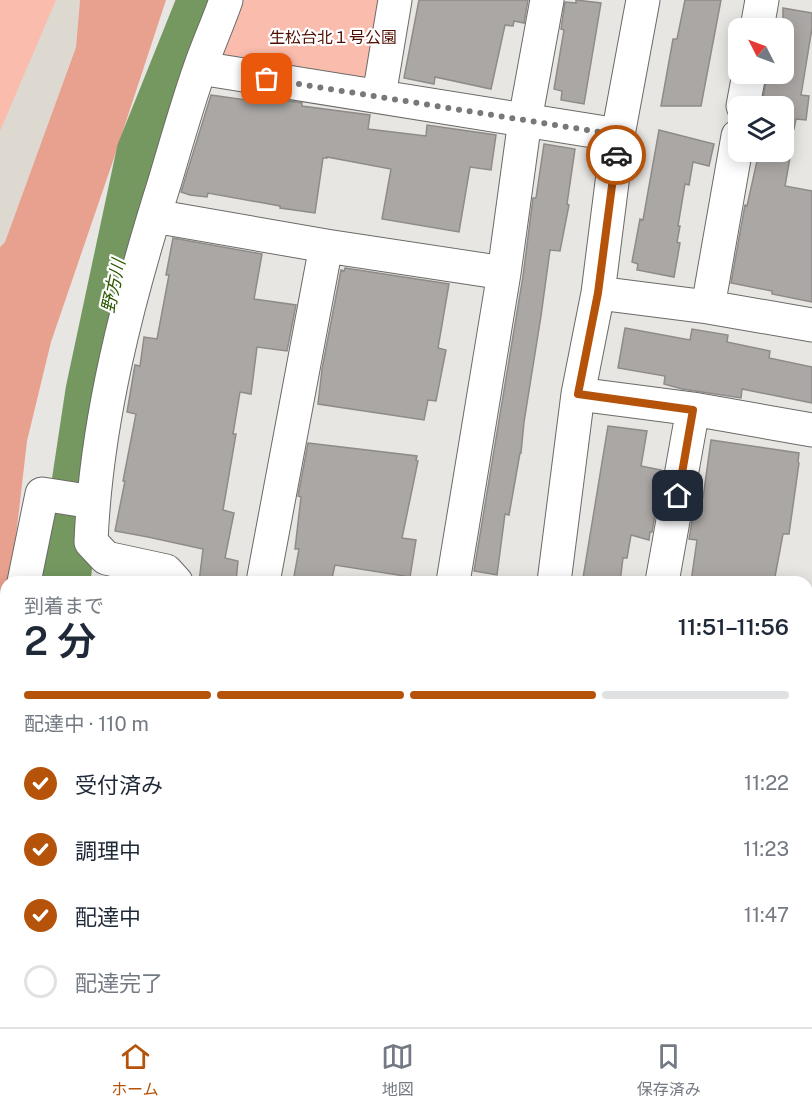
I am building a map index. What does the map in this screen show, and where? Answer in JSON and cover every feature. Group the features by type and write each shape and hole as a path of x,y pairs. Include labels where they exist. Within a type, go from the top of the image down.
{"street":[{"path":"171,576 166,571 106,558 91,542 93,502 109,396 128,305 200,68 226,0"},
{"path":"379,96 395,0"},
{"path":"454,576 504,273 525,120 547,0"},
{"path":"555,576 578,394 598,293 618,135 643,0"},
{"path":"759,18 762,0"},
{"path":"200,68 618,135"},
{"path":"708,307 733,162"},
{"path":"154,216 326,246 504,273"},
{"path":"264,576 326,246"},
{"path":"598,293 708,307 812,325"},
{"path":"578,394 812,430"},
{"path":"663,576 693,410"},
{"path":"25,576 42,494 93,502"}],"shaded area":[{"path":"0,0 80,0 76,46 5,242 0,247"},
{"path":"80,0 166,0 51,342 27,441 10,576 0,576 0,247 5,242 76,47"}],"green space":[{"path":"0,0 56,0 0,131"},
{"name":"生松台北１号公園","path":"237,0 381,0 370,71 361,80 225,58 218,47"}],"building":[{"path":"419,0 528,0 524,23 514,21 513,26 505,25 491,89 435,77 434,84 404,78"},
{"path":"576,0 601,3 584,104 561,100 562,91 554,89 564,30 561,29 565,2 576,3"},
{"path":"685,0 721,0 701,106 661,106 673,39 677,39"},
{"path":"783,8 812,13 812,28 801,95 809,96 806,120 796,119 794,129 794,96 764,96 765,84 794,84 794,18 783,18"},
{"path":"211,95 253,101 254,96 302,103 302,106 370,115 368,129 426,136 427,125 496,135 491,170 470,167 459,232 382,219 391,169 327,157 323,158 315,213 208,193 207,197 190,195 181,192"},
{"path":"659,130 714,144 709,166 693,162 689,185 685,184 678,226 680,226 677,242 680,243 674,277 637,270 638,264 632,262 640,219 643,220"},
{"path":"544,144 575,149 567,204 569,205 560,251 550,250 521,453 509,515 505,514 497,575 474,571 523,276 533,198 536,198"},
{"path":"757,162 789,162 785,186 812,191 812,302 731,283 745,205 747,206"},
{"path":"173,238 262,254 254,299 296,305 287,351 257,347 251,394 240,392 233,434 236,434 223,510 234,513 225,558 238,561 237,576 200,576 203,549 115,531 136,414 127,412 135,365 140,366 144,337 157,339 169,275 166,275"},
{"path":"345,268 449,284 438,348 446,350 436,401 428,400 424,420 318,404 322,369 341,270 344,271"},
{"path":"625,328 690,340 692,329 728,335 727,342 770,351 769,358 812,367 812,403 742,389 741,398 682,389 664,384 665,376 618,368"},
{"path":"608,426 647,431 641,466 661,470 649,540 631,535 627,558 623,558 621,576 583,576"},
{"path":"711,440 799,453 789,534 783,534 775,576 692,576 697,540 689,539 695,503 699,504 700,498 703,498"},
{"path":"308,443 417,456 418,461 402,538 416,540 410,576 335,565 332,576 294,576 299,549 295,549 301,497 298,496"}],"waterway":[{"name":"野方川","path":"66,576 71,523 91,391 142,152 203,0"}],"way so far":[{"path":"267,79 618,135 616,155"}],"route":[{"path":"616,155 598,293 578,394 693,410 678,496"}]}
